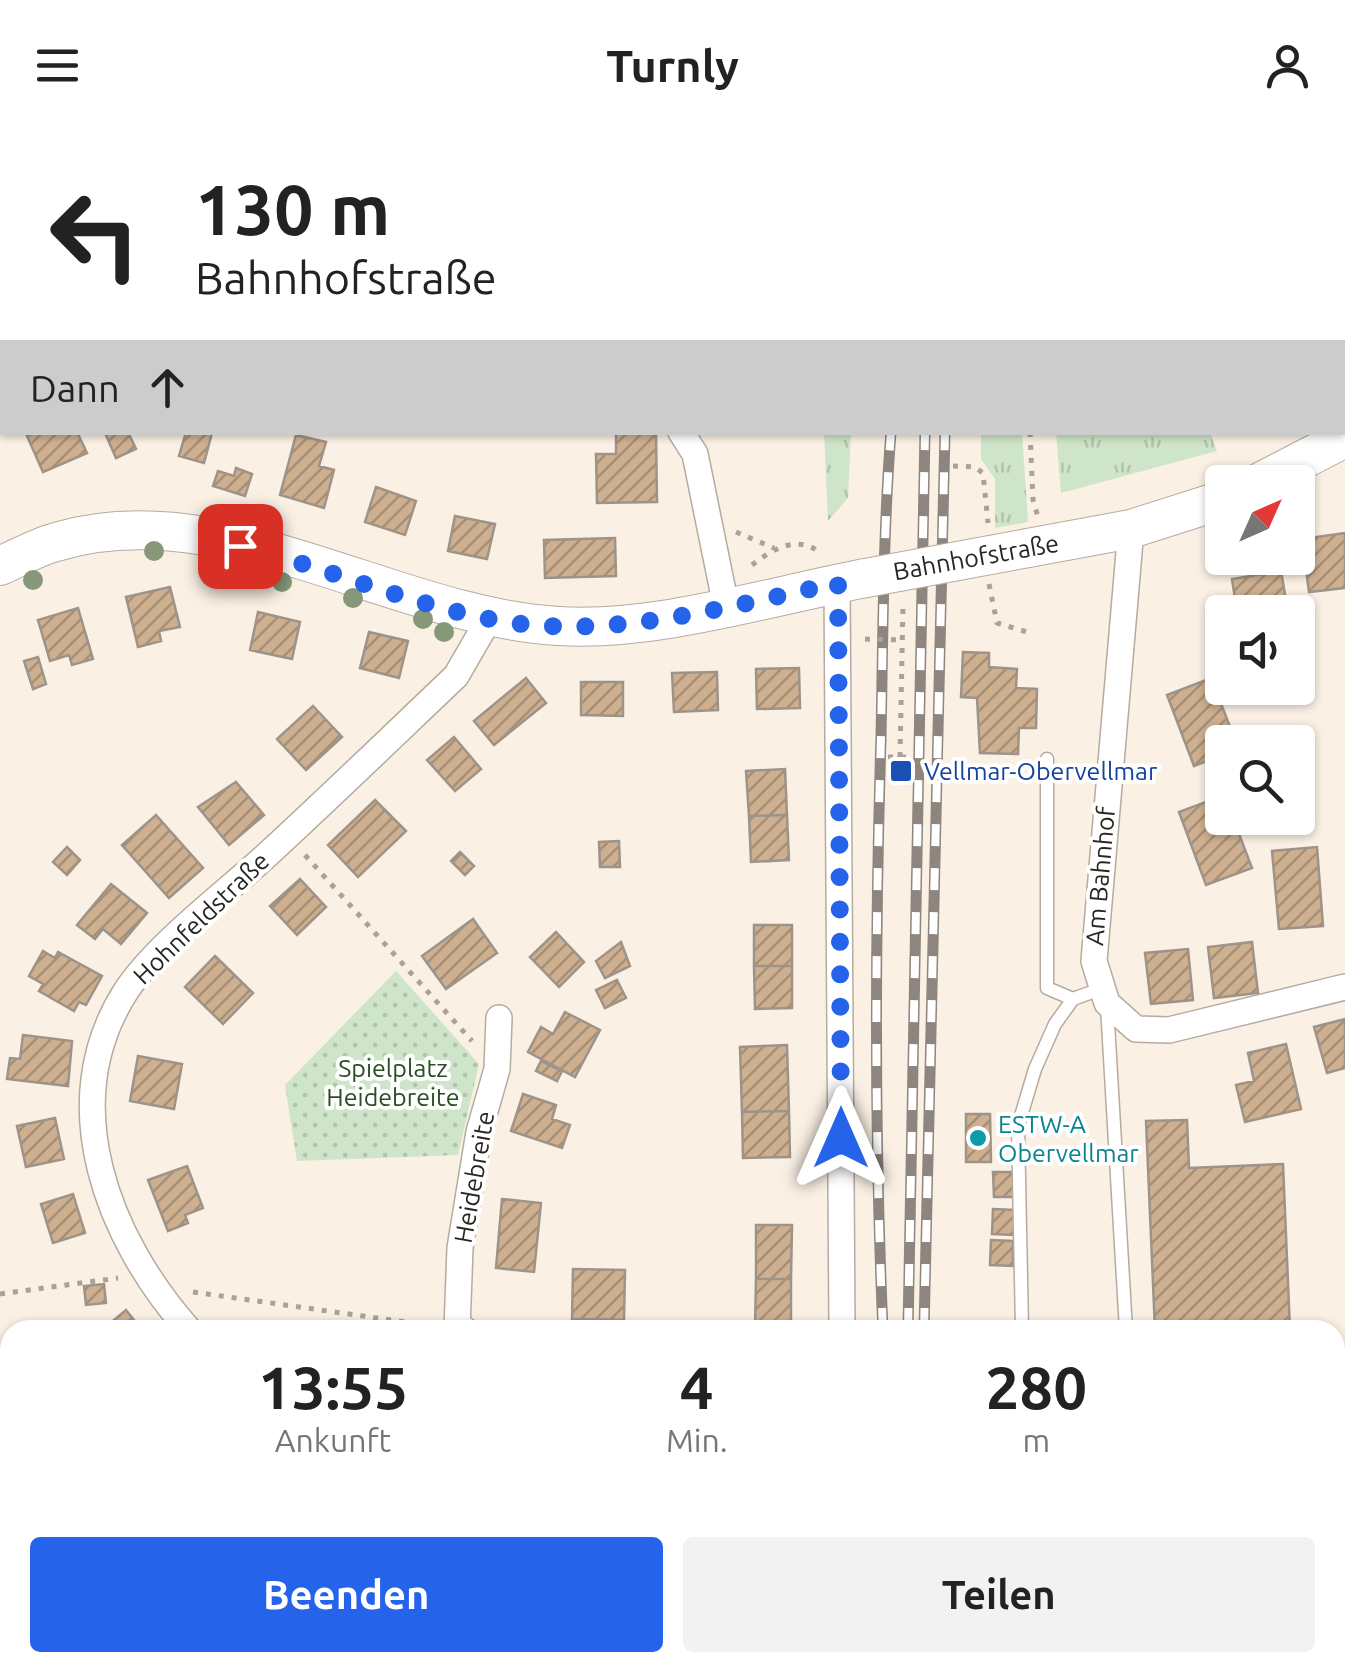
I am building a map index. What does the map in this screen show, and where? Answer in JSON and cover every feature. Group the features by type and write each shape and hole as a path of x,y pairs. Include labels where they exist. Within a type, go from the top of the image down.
{"main road":[{"path":"1293,465 1345,438"},
{"name":"Bahnhofstraße","path":"0,566 56,541 123,531 181,531 489,619 561,627 612,625 726,606 844,575 1033,539 1131,529 1205,505"}],"street":[{"path":"683,435 695,454 726,606"},
{"name":"Am Bahnhof","path":"1105,996 1094,961 1131,529"},
{"path":"842,1320 844,575"},
{"name":"Hohnfeldstraße","path":"181,1320 152,1287 128,1242 94,1152 93,1065 127,990 456,676 489,619"},
{"path":"1105,996 1136,1029 1168,1030 1345,987"},
{"name":"Heidebreite","path":"461,1320 460,1248 478,1132 497,1069 499,1018"}],"lane":[{"path":"1048,759 1047,988 1073,998 1105,996 1125,1320"},
{"path":"1022,1320 1018,1126 1035,1069 1055,1024 1073,998"}],"path":[{"path":"1030,435 1033,539"},
{"path":"953,466 974,466"},
{"path":"752,565 774,548 802,543 811,546 844,575"},
{"path":"900,757 903,604"},
{"path":"1006,628 1028,632"},
{"path":"864,639 902,642"},
{"path":"888,757 914,757"},
{"path":"288,836 497,1069"},
{"path":"0,1294 116,1278 152,1287 389,1320"}],"green space":[{"path":"824,435 851,435 848,498 828,521"},
{"path":"981,435 1022,435 1028,522 995,528 995,479 981,459"},
{"path":"1056,435 1211,435 1217,451 1061,493"},
{"name":"Spielplatz Heidebreite","path":"396,971 479,1064 458,1155 297,1161 285,1085"}],"building":[{"path":"78,435 87,453 43,472 27,436"},
{"path":"106,435 129,435 136,449 116,458"},
{"path":"185,435 211,435 204,463 179,456"},
{"path":"296,435 326,442 319,466 334,470 324,508 280,495"},
{"path":"616,435 656,435 657,502 597,503 596,454 616,454"},
{"path":"236,468 252,474 245,496 213,486 218,471 234,476"},
{"path":"376,487 416,501 405,535 365,522"},
{"path":"455,516 495,524 487,559 448,551"},
{"path":"1345,533 1345,588 1309,592 1307,575 1315,575 1315,537"},
{"path":"615,538 616,576 545,578 544,540"},
{"path":"1282,575 1285,595 1234,595 1232,579"},
{"path":"170,587 180,627 159,631 161,641 138,647 126,597"},
{"path":"78,608 93,659 72,665 69,655 50,661 38,620"},
{"path":"258,612 300,622 292,659 250,650"},
{"path":"369,632 408,641 399,678 360,668"},
{"path":"963,652 989,653 989,667 1017,669 1016,688 1037,689 1036,728 1019,728 1018,754 980,753 977,698 961,697"},
{"path":"38,657 46,684 33,689 24,661"},
{"path":"799,668 800,708 757,709 756,669"},
{"path":"717,672 718,710 674,712 672,673"},
{"path":"526,678 546,703 494,745 474,721"},
{"path":"1205,680 1205,705 1222,705 1229,725 1205,725 1205,762 1194,766 1167,695"},
{"path":"581,682 623,682 623,716 581,715"},
{"path":"313,706 342,737 306,770 277,739"},
{"path":"454,737 481,769 455,791 427,760"},
{"path":"785,769 787,815 749,816 746,771"},
{"path":"236,782 264,815 229,845 198,807"},
{"path":"375,800 406,831 358,877 328,845"},
{"path":"1205,802 1205,835 1239,835 1252,868 1206,885 1179,812"},
{"path":"156,815 203,868 169,898 122,845"},
{"path":"787,815 789,860 751,862 749,816"},
{"path":"619,841 620,867 600,867 599,842"},
{"path":"67,847 80,860 67,875 53,862"},
{"path":"1317,847 1323,926 1279,929 1272,851"},
{"path":"460,852 474,866 465,875 451,861"},
{"path":"300,879 326,907 297,935 270,906"},
{"path":"111,884 147,913 121,944 103,929 95,939 77,925"},
{"path":"473,919 497,953 446,989 422,956"},
{"path":"754,925 792,925 792,966 754,966"},
{"path":"556,932 584,962 559,987 530,957"},
{"path":"621,942 630,966 605,978 596,961"},
{"path":"1252,942 1258,993 1214,998 1208,947"},
{"path":"1188,949 1193,1000 1151,1004 1145,953"},
{"path":"43,951 55,958 58,952 102,976 86,1005 79,1002 74,1011 39,991 43,984 29,976"},
{"path":"215,956 253,993 223,1024 185,987"},
{"path":"754,966 792,966 792,1008 755,1009"},
{"path":"617,980 626,998 605,1008 596,990"},
{"path":"565,1012 600,1030 575,1077 528,1052 541,1027 553,1034"},
{"path":"1345,1019 1345,1068 1327,1073 1314,1027"},
{"path":"23,1035 72,1041 68,1086 7,1079 10,1058 20,1059"},
{"path":"1286,1044 1301,1109 1245,1122 1236,1085 1254,1081 1248,1053"},
{"path":"787,1045 789,1111 742,1112 740,1047"},
{"path":"138,1056 182,1064 174,1109 130,1101"},
{"path":"541,1061 562,1071 557,1081 536,1071"},
{"path":"523,1094 556,1105 552,1119 570,1125 562,1148 511,1131"},
{"path":"789,1111 790,1157 743,1158 742,1112"},
{"name":"ESTW-A Obervellmar","path":"966,1114 990,1114 991,1162 966,1162"},
{"path":"55,1118 64,1159 26,1167 17,1126"},
{"path":"1187,1120 1189,1168 1283,1164 1290,1320 1155,1320 1146,1121"},
{"path":"187,1166 203,1208 185,1215 188,1223 168,1231 148,1180"},
{"path":"993,1172 1015,1172 1016,1197 994,1197"},
{"path":"73,1194 85,1233 53,1243 41,1204"},
{"path":"502,1199 541,1203 534,1272 496,1268"},
{"path":"993,1209 1015,1210 1014,1235 992,1234"},
{"path":"756,1225 792,1225 791,1279 756,1279"},
{"path":"991,1240 1013,1241 1013,1266 990,1265"},
{"path":"573,1269 625,1270 624,1320 572,1319"},
{"path":"756,1279 791,1279 791,1320 755,1320"},
{"path":"104,1284 106,1303 86,1305 84,1286"},
{"path":"126,1310 134,1320 114,1320"}],"railway":[{"path":"883,1320 877,959 891,435"},
{"path":"908,1320 925,435"},
{"path":"924,1320 945,435"}],"place":[{"name":"Vellmar-Obervellmar","path":"901,771"},
{"name":"ESTW-A Obervellmar","path":"978,1138"}],"route":[{"path":"240,546 489,619 561,627 612,625 838,583 841,1138"}]}
